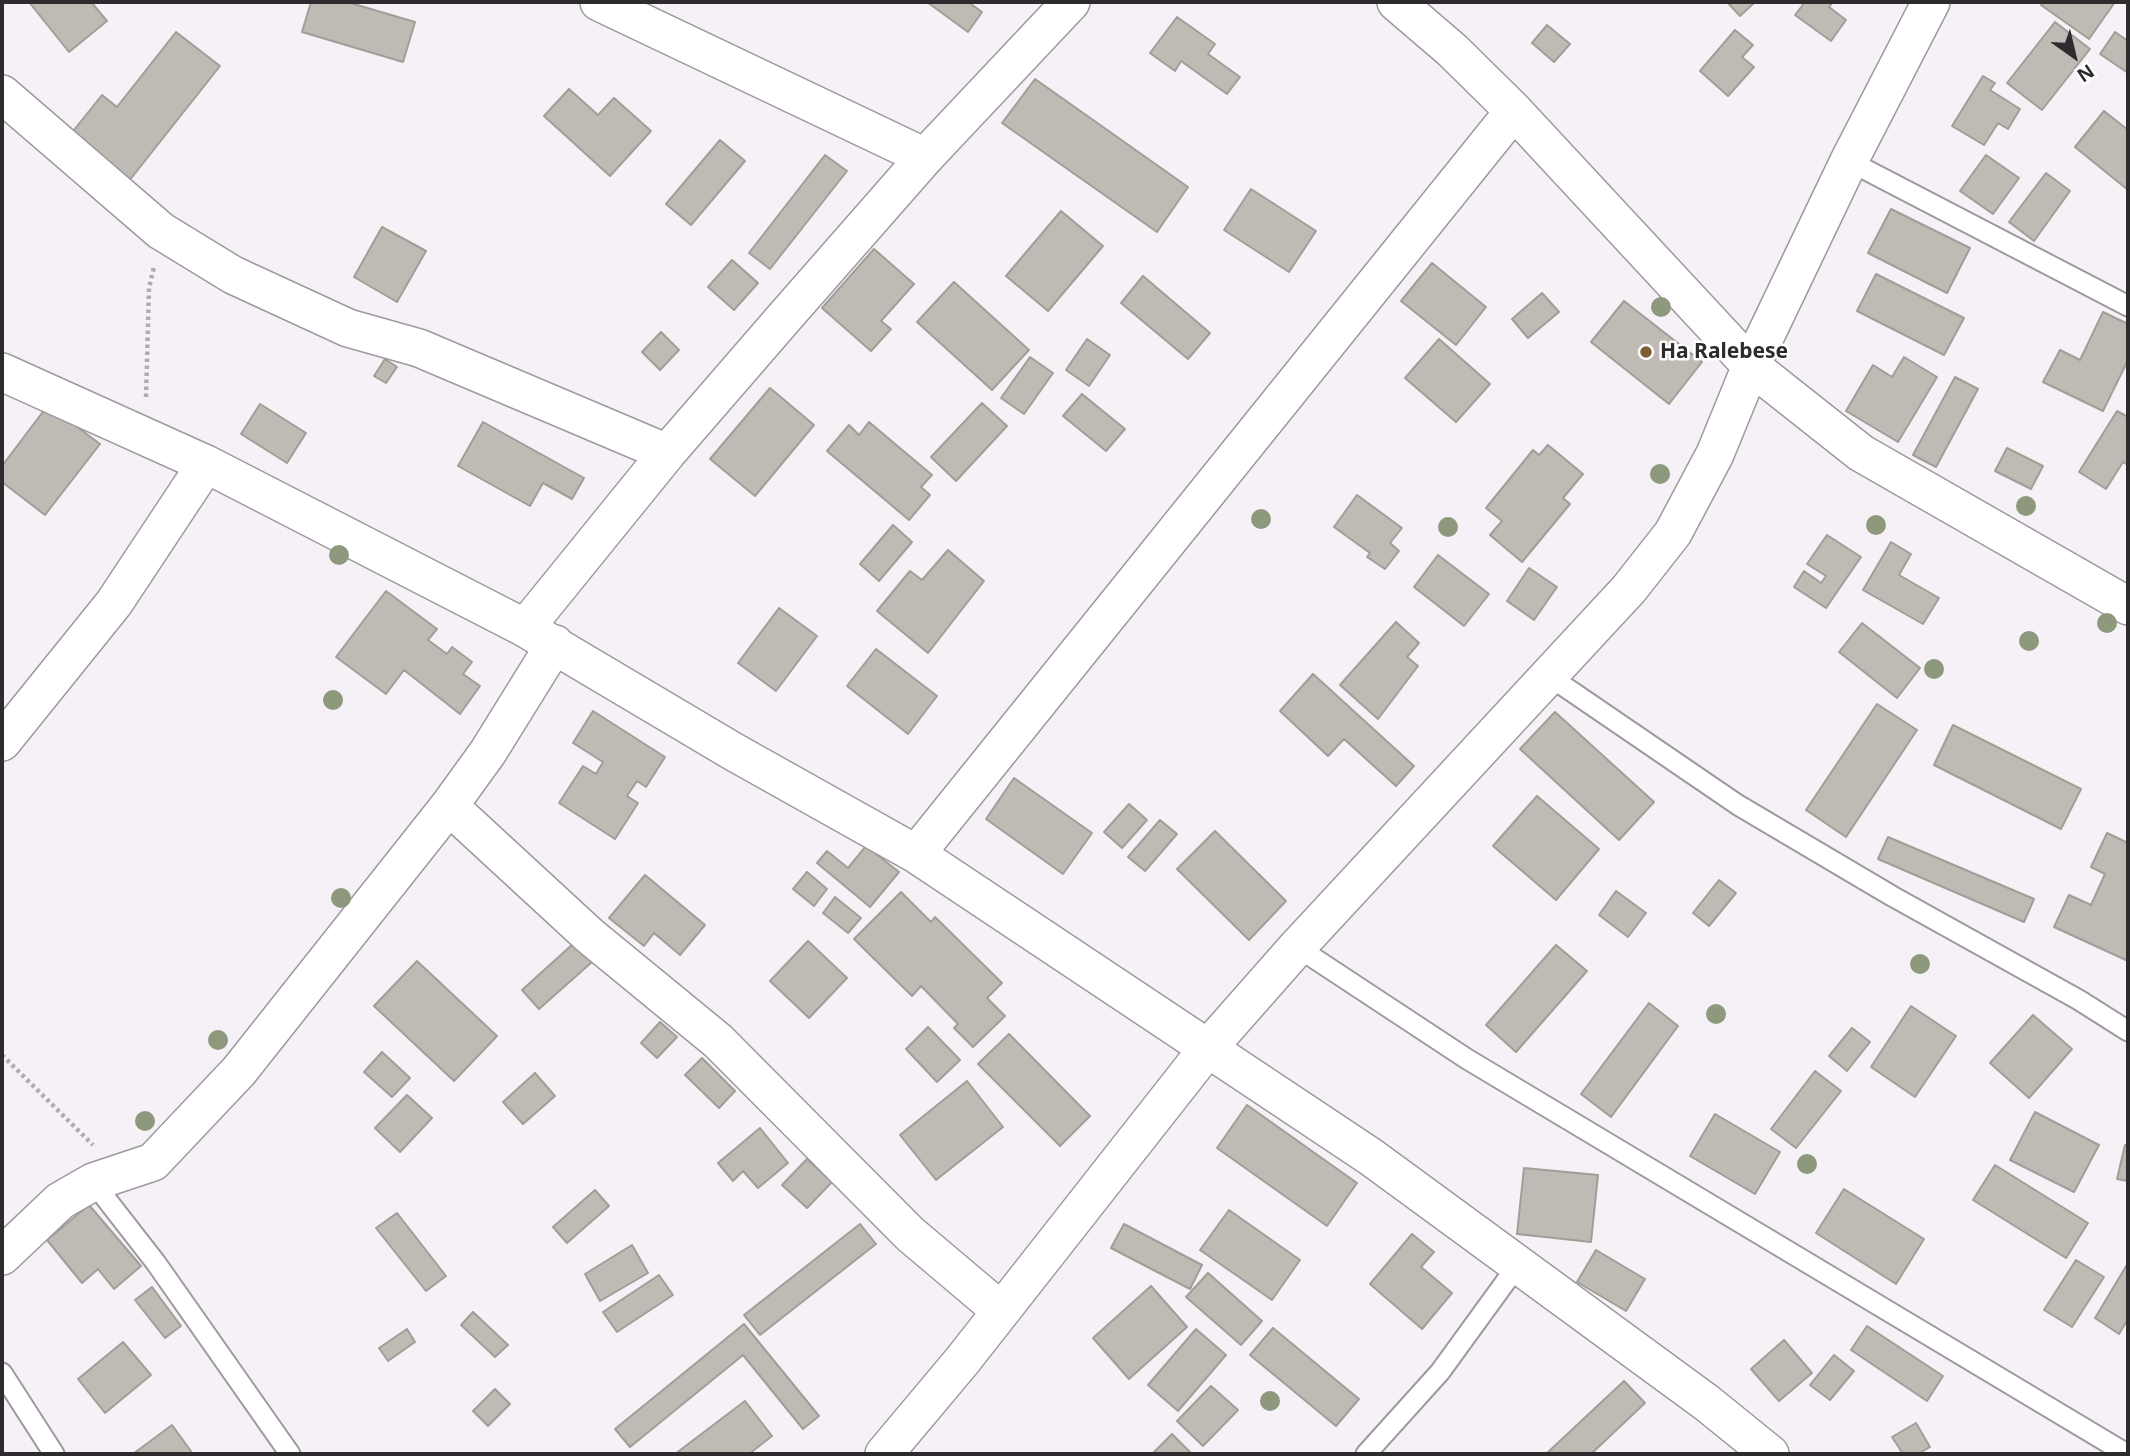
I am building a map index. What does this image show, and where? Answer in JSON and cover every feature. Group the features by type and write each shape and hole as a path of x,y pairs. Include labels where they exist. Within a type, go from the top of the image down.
{"street":[{"path":"599,2 925,157"},
{"path":"2,1256 60,1201 93,1182 153,1162 239,1071 449,806 488,752 540,636 667,453 925,157 1071,2"},
{"path":"1396,2 1452,50 1514,111 1751,366 1861,453 2128,606"},
{"path":"884,1454 1208,1048 1297,947 1629,589 1672,533 1715,454 1751,366 1849,162 1931,2"},
{"path":"2,94 161,231 233,275 348,328 419,348 667,453"},
{"path":"916,854 1514,111"},
{"path":"2,372 206,464 540,636 734,752 916,854 1371,1157 1707,1403 1770,1454"},
{"path":"2,742 114,603 206,464"},
{"path":"449,806 590,936 718,1041 910,1234 1000,1310"}],"lane":[{"path":"1849,162 2128,306"},
{"path":"1549,676 1738,805 1892,897 2079,1000 2128,1031"},
{"path":"1297,947 1467,1059 2127,1454"},
{"path":"93,1182 156,1263 290,1454"},
{"path":"1366,1454 1440,1372 1517,1266"},
{"path":"2,1373 54,1454"}],"path":[{"path":"144,435 149,288 161,231"},
{"path":"2,1055 93,1143 93,1182"}],"building":[{"path":"29,2 91,2 107,21 69,52"},
{"path":"311,2 347,2 415,22 403,62 302,32"},
{"path":"927,2 968,2 982,12 968,32"},
{"path":"1727,2 1755,2 1740,16"},
{"path":"1805,2 1833,2 1829,7 1846,20 1831,41 1795,15"},
{"path":"2043,2 2115,2 2089,39 2041,5"},
{"path":"1177,17 1215,44 1208,54 1240,77 1227,94 1181,61 1175,71 1150,53"},
{"path":"2055,22 2090,49 2042,110 2007,83"},
{"path":"1547,25 1570,44 1554,62 1532,43"},
{"path":"1735,30 1753,45 1742,57 1754,67 1728,96 1700,71"},
{"path":"176,32 220,66 129,181 70,135 102,95 117,107"},
{"path":"2115,32 2128,41 2128,73 2100,54"},
{"path":"1983,76 1995,83 1990,90 2020,109 2008,129 1998,123 1984,145 1952,126"},
{"path":"1035,79 1188,187 1157,232 1002,123"},
{"path":"569,89 598,115 614,98 651,131 610,176 544,116"},
{"path":"2104,111 2128,130 2128,190 2075,147"},
{"path":"720,140 745,161 691,225 666,204"},
{"path":"825,155 847,171 770,269 749,253"},
{"path":"1986,155 2019,178 1993,214 1960,191"},
{"path":"2046,173 2070,191 2034,241 2009,222"},
{"path":"1251,189 1316,231 1289,272 1224,230"},
{"path":"1891,209 1970,248 1947,293 1868,253"},
{"path":"1061,211 1103,246 1048,311 1006,276"},
{"path":"382,227 426,251 397,302 354,277"},
{"path":"874,249 914,284 881,321 891,329 871,351 822,308"},
{"path":"732,260 758,283 734,310 708,287"},
{"path":"1432,263 1486,307 1456,345 1401,301"},
{"path":"1876,274 1964,318 1944,355 1857,311"},
{"path":"1143,276 1210,333 1188,359 1121,303"},
{"path":"954,282 1029,350 992,390 917,322"},
{"path":"1542,293 1559,312 1528,338 1512,319"},
{"name":"Ha Ralebese","path":"1624,301 1702,362 1669,404 1591,342"},
{"path":"2103,312 2128,324 2128,360 2103,411 2043,382 2060,350 2080,360"},
{"path":"661,332 679,350 660,370 642,352"},
{"path":"1087,339 1110,355 1089,386 1066,370"},
{"path":"1439,339 1490,384 1456,422 1405,378"},
{"path":"1030,357 1053,373 1024,414 1001,398"},
{"path":"1904,357 1937,377 1898,442 1846,411 1873,365 1892,377"},
{"path":"385,359 397,367 386,383 374,376"},
{"path":"1955,377 1978,389 1936,467 1913,455"},
{"path":"770,388 814,425 755,496 710,459"},
{"path":"1082,394 1125,429 1106,451 1063,416"},
{"path":"982,403 1007,426 956,481 931,457"},
{"path":"260,404 306,433 287,463 241,434"},
{"path":"48,405 100,444 45,515 2,482 2,466"},
{"path":"2117,411 2128,417 2128,465 2123,462 2106,489 2079,472"},
{"path":"483,422 584,478 572,499 543,483 530,506 458,466"},
{"path":"869,422 932,475 921,487 930,495 909,520 827,451 849,425 859,435"},
{"path":"1548,445 1583,474 1563,498 1570,504 1522,562 1490,535 1502,521 1486,508 1533,450 1539,455"},
{"path":"2007,448 2043,466 2031,489 1995,471"},
{"path":"1357,495 1402,528 1390,543 1399,551 1385,569 1367,557 1370,553 1334,527"},
{"path":"893,525 912,542 879,581 860,564"},
{"path":"1827,535 1861,557 1826,608 1794,587 1804,571 1821,583 1826,576 1807,564"},
{"path":"1891,542 1911,554 1899,575 1939,598 1923,624 1863,590"},
{"path":"948,550 984,581 928,653 877,611 910,571 922,580"},
{"path":"1438,555 1489,594 1464,626 1414,587"},
{"path":"1529,568 1557,587 1534,620 1507,601"},
{"path":"386,591 437,629 428,640 447,654 452,647 472,662 463,674 480,686 460,714 404,670 386,694 336,657"},
{"path":"779,608 817,636 776,691 738,663"},
{"path":"1396,622 1419,643 1407,657 1418,666 1378,719 1340,685"},
{"path":"1862,623 1920,668 1897,698 1839,652"},
{"path":"876,649 937,696 908,734 847,686"},
{"path":"1313,674 1414,766 1396,786 1344,739 1328,756 1280,711"},
{"path":"1877,704 1917,730 1846,837 1806,810"},
{"path":"593,711 665,757 646,787 637,781 627,796 638,803 615,839 559,803 583,766 596,774 603,762 573,743"},
{"path":"1555,712 1654,802 1619,840 1520,749"},
{"path":"1953,725 2081,789 2061,829 1934,765"},
{"path":"1014,778 1092,833 1063,874 986,819"},
{"path":"1537,796 1599,849 1556,900 1493,846"},
{"path":"1129,804 1147,820 1122,848 1104,832"},
{"path":"1160,820 1177,834 1145,871 1128,857"},
{"path":"1215,831 1286,901 1249,940 1177,869"},
{"path":"2107,833 2128,843 2128,961 2054,927 2069,895 2091,905 2105,874 2091,867"},
{"path":"1888,837 2034,899 2024,922 1878,859"},
{"path":"866,846 899,872 870,907 817,863 827,851 848,868"},
{"path":"807,872 827,889 814,906 793,889"},
{"path":"645,875 705,925 680,955 654,933 644,946 609,918"},
{"path":"1719,880 1736,893 1709,926 1693,913"},
{"path":"1616,891 1646,913 1628,937 1599,915"},
{"path":"901,892 931,922 935,917 1002,983 987,998 1005,1016 973,1047 954,1028 958,1024 921,986 912,996 854,939"},
{"path":"835,897 861,918 848,933 823,913"},
{"path":"808,941 847,978 809,1018 770,981"},
{"path":"574,943 592,962 539,1009 522,990"},
{"path":"1556,945 1587,971 1516,1052 1486,1025"},
{"path":"417,961 497,1036 454,1081 374,1006"},
{"path":"1649,1003 1678,1026 1611,1117 1581,1094"},
{"path":"1911,1006 1956,1036 1915,1097 1871,1067"},
{"path":"2033,1015 2072,1049 2029,1098 1990,1063"},
{"path":"660,1022 677,1037 657,1058 641,1043"},
{"path":"928,1027 960,1060 937,1082 906,1049"},
{"path":"1852,1028 1870,1042 1847,1071 1829,1056"},
{"path":"1009,1034 1090,1116 1060,1146 978,1064"},
{"path":"382,1052 410,1078 392,1097 364,1072"},
{"path":"702,1058 735,1091 719,1108 685,1075"},
{"path":"1815,1071 1841,1091 1796,1148 1771,1129"},
{"path":"535,1073 555,1096 523,1124 503,1102"},
{"path":"967,1081 1003,1127 936,1180 900,1135"},
{"path":"407,1095 432,1118 400,1152 375,1128"},
{"path":"1247,1105 1357,1183 1327,1226 1217,1148"},
{"path":"2035,1112 2099,1145 2074,1192 2010,1160"},
{"path":"1715,1114 1780,1152 1755,1194 1690,1156"},
{"path":"760,1128 788,1163 758,1188 743,1171 733,1181 718,1163"},
{"path":"2125,1145 2128,1146 2128,1181 2117,1179"},
{"path":"807,1159 832,1182 807,1208 782,1185"},
{"path":"1995,1165 2088,1223 2066,1258 1973,1200"},
{"path":"1524,1168 1598,1175 1591,1242 1517,1234"},
{"path":"1844,1189 1924,1239 1896,1284 1816,1233"},
{"path":"595,1190 609,1206 567,1243 553,1227"},
{"path":"89,1205 141,1266 114,1289 98,1269 82,1283 47,1240"},
{"path":"1229,1210 1300,1260 1272,1300 1200,1250"},
{"path":"397,1213 446,1276 426,1291 376,1228"},
{"path":"860,1224 876,1244 760,1335 744,1315"},
{"path":"1124,1224 1202,1265 1190,1289 1111,1248"},
{"path":"1412,1234 1434,1252 1421,1267 1452,1293 1422,1329 1370,1284"},
{"path":"632,1245 648,1273 600,1301 585,1274"},
{"path":"1596,1250 1645,1279 1626,1311 1577,1282"},
{"path":"2076,1260 2104,1277 2072,1327 2044,1310"},
{"path":"2128,1263 2128,1319 2119,1334 2095,1318"},
{"path":"1208,1273 1262,1321 1241,1345 1186,1297"},
{"path":"659,1275 673,1295 617,1332 603,1312"},
{"path":"1151,1286 1187,1327 1129,1379 1093,1338"},
{"path":"152,1287 181,1326 165,1338 135,1300"},
{"path":"473,1312 508,1345 495,1357 461,1325"},
{"path":"744,1324 819,1416 803,1429 743,1355 630,1447 615,1429"},
{"path":"1867,1326 1943,1376 1927,1401 1851,1350"},
{"path":"1273,1328 1359,1399 1336,1426 1250,1355"},
{"path":"407,1329 415,1342 388,1361 379,1348"},
{"path":"1196,1329 1226,1355 1178,1411 1148,1385"},
{"path":"1784,1340 1812,1373 1779,1401 1751,1369"},
{"path":"123,1342 151,1375 105,1413 78,1379"},
{"path":"1834,1355 1854,1371 1830,1400 1810,1385"},
{"path":"1624,1381 1645,1403 1591,1454 1546,1454"},
{"path":"1211,1386 1238,1410 1203,1446 1177,1421"},
{"path":"495,1389 510,1404 488,1426 473,1411"},
{"path":"745,1401 772,1436 749,1454 675,1454"},
{"path":"1916,1423 1930,1447 1918,1454 1903,1454 1892,1437"},
{"path":"172,1425 193,1454 133,1454"},
{"path":"1172,1434 1191,1453 1152,1454"}],"place":[{"name":"Ha Ralebese","path":"1646,352"}]}
